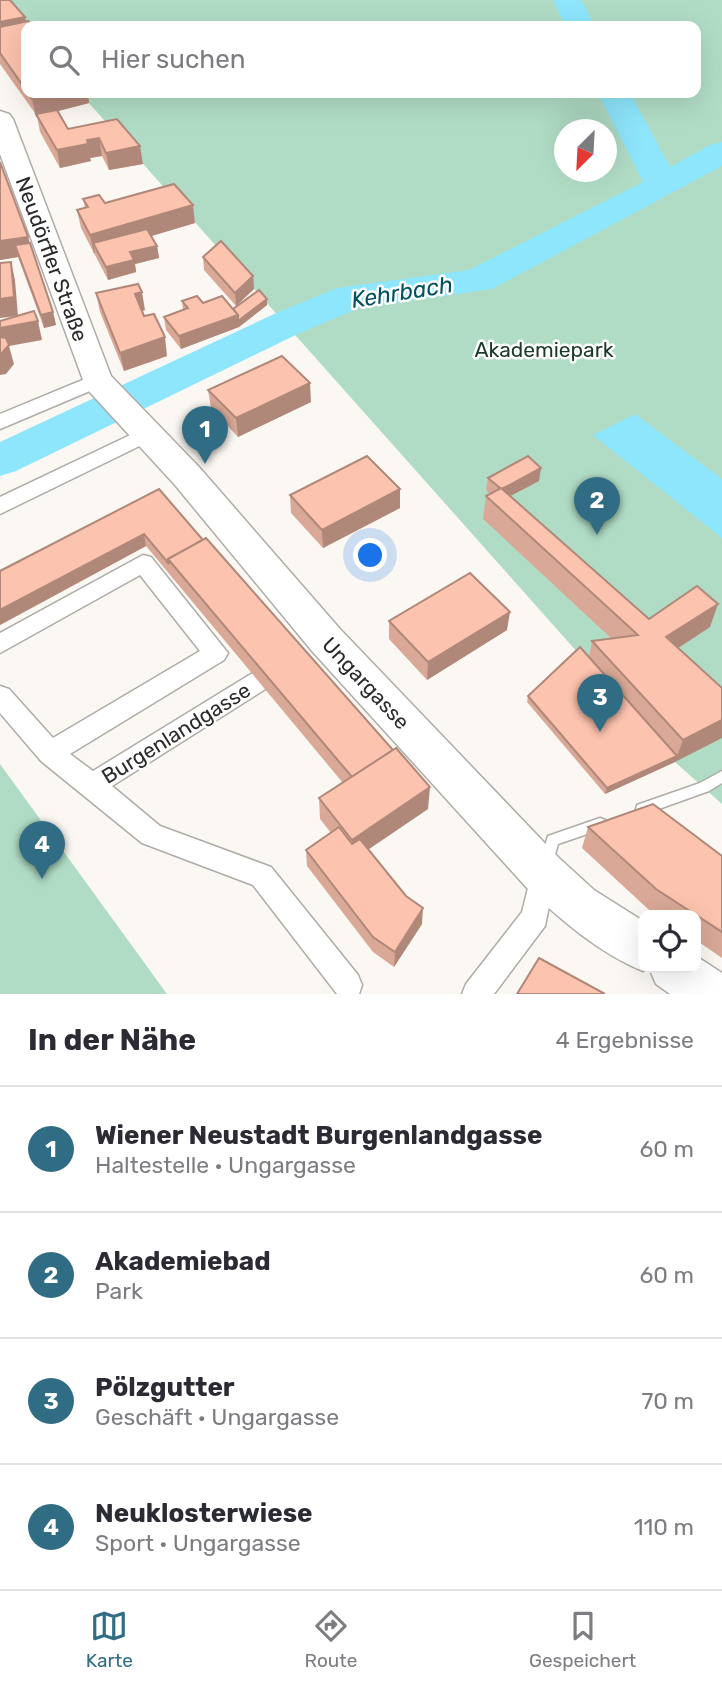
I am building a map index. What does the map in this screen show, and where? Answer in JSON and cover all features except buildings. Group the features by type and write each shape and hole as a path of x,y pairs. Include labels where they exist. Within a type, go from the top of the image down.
{"main road":[{"name":"Neudörfler Straße","path":"0,119 120,405"},
{"name":"Ungargasse","path":"120,405 187,476 316,646 543,873 578,905 638,945"},
{"path":"680,973 712,994"}],"street":[{"path":"0,422 120,405"},
{"path":"0,506 120,405"},
{"path":"0,644 143,563 216,653 50,753"},
{"name":"Burgenlandgasse","path":"92,785 259,681"},
{"path":"0,696 50,753 151,835 262,876 348,985"},
{"path":"476,994 535,917 543,873"}],"lane":[{"path":"543,873 553,840 704,788 722,776"}],"green space":[{"name":"Akademiepark","path":"0,0 722,0 722,804 675,762 84,98 701,98 701,21 21,21"},
{"path":"0,764 167,994 0,994"}],"water":[{"path":"635,414 722,479 722,538 593,435"}],"waterway":[{"path":"567,0 578,21"},
{"path":"617,98 663,186"},
{"name":"Kehrbach","path":"663,186 722,152"},
{"name":"Kehrbach","path":"0,460 288,323 351,297 478,281 663,186"}],"place":[{"name":"Wiener Neustadt Burgenlandgasse","path":"205,464"},
{"name":"Akademiebad","path":"597,535"},
{"name":"Pölzgutter","path":"600,732"},
{"name":"Neuklosterwiese","path":"42,879"}]}
